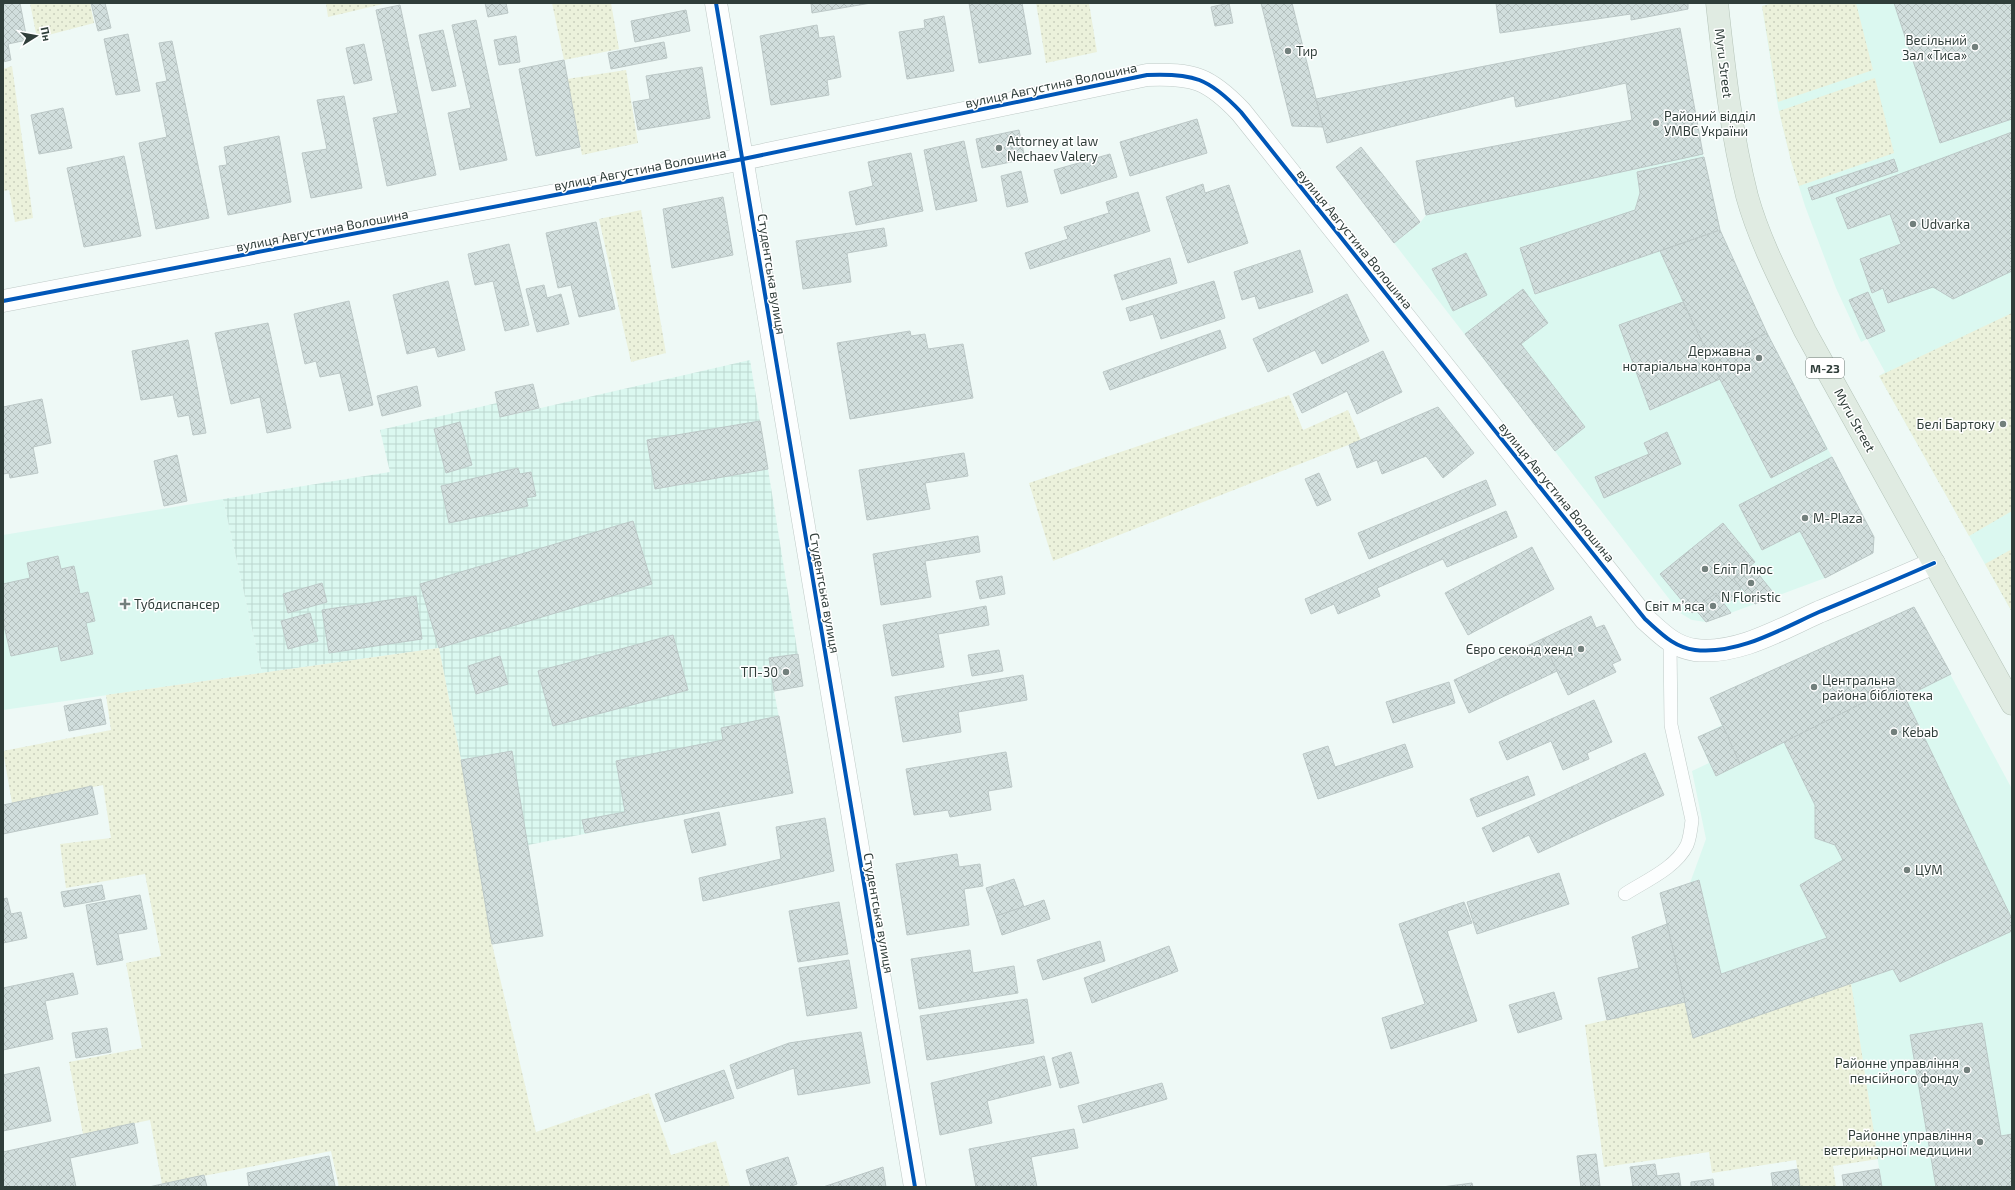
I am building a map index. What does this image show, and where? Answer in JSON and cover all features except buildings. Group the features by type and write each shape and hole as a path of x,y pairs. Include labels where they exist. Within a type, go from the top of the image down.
{"highway":[{"name":"Myru Street","path":"1717,3 1734,133 1748,197 1780,280 1804,331 2012,704"}],"street":[{"name":"Студентська вулиця","path":"716,3 916,1187"},
{"name":"вулиця Августина Волошина","path":"3,301 743,159 1147,75 1171,74 1190,76 1208,83 1225,96 1241,112 1645,618 1670,642 1694,650 1714,651 1738,646 1934,564"}],"lane":[{"path":"1625,894 1665,868 1678,857 1686,846 1690,836 1692,820 1671,725 1670,642"}],"shaded area":[{"path":"30,3 90,3 94,23 37,38"},
{"path":"326,3 387,3 328,17"},
{"path":"552,3 611,3 619,49 564,60"},
{"path":"1036,3 1089,3 1097,52 1046,63"},
{"path":"1774,3 2012,3 2012,612 1879,376 1885,372 1867,339 1861,342 1836,288 1805,206 1791,161 1778,107 1762,6"},
{"path":"1774,3 1856,3 1873,70 1778,102 1762,6"},
{"path":"12,66 33,218 15,222 9,190 3,191 3,69"},
{"path":"626,70 638,143 582,155 567,79"},
{"path":"1875,78 1894,153 1799,186 1791,161 1779,111"},
{"path":"1703,154 1720,230 1767,333 1874,537 1873,553 1825,578 1706,622 1692,620 1680,613 1394,243 1420,223 1426,215"},
{"path":"641,210 666,353 631,362 599,219"},
{"path":"2012,313 2012,511 1969,536 1879,376"},
{"path":"750,360 760,421 647,440 655,489 768,469 803,686 774,691 793,793 528,845 543,936 492,944 461,760 439,648 262,673 223,499 390,472 380,430 497,403 501,417"},
{"path":"1289,395 1303,430 1348,410 1361,440 1053,561 1029,483"},
{"name":"Тубдиспансер","path":"223,499 262,673 3,710 3,535"},
{"path":"2012,549 2012,612 1985,564"},
{"path":"1914,607 2012,789 2012,1187 1882,1187 1851,984 1693,1038 1660,893 1690,883 1706,839 1692,771 1709,763 1698,737 1722,725 1710,698"},
{"path":"439,648 461,760 492,944 536,1132 649,1093 671,1155 716,1141 730,1187 339,1187 331,1151 162,1184 150,1120 83,1134 69,1062 142,1048 126,963 161,956 145,874 66,888 60,844 111,838 103,785 12,803 3,751 111,730 106,695"},
{"path":"1851,983 1878,1159 1833,1166 1836,1187 1800,1187 1796,1160 1712,1173 1709,1152 1604,1167 1585,1025 1685,1002 1693,1038"}],"cycle path":[{"path":"716,3 915,1187"},
{"path":"3,301 743,159 1147,75 1177,75 1199,80 1209,85 1230,101 1241,112 1645,619 1674,643 1695,650 1727,649 1743,645 1774,633 1819,612 1934,563"}],"place":[{"name":"Весільний Зал «Тиса»","path":"1975,47"},
{"name":"Тир","path":"1288,51"},
{"name":"Районий відділ УМВС України","path":"1656,123"},
{"name":"Attorney at law Nechaev Valery","path":"999,148"},
{"name":"Udvarka","path":"1913,224"},
{"name":"Державна нотаріальна контора","path":"1759,358"},
{"name":"Белі Бартоку","path":"2003,424"},
{"name":"M-Plaza","path":"1805,518"},
{"name":"Еліт Плюс","path":"1705,569"},
{"name":"N Floristic","path":"1751,583"},
{"name":"Тубдиспансер","path":"125,604"},
{"name":"Світ мʼяса","path":"1713,606"},
{"name":"Євро секонд хенд","path":"1581,649"},
{"name":"ТП-30","path":"786,672"},
{"name":"Центральна района бібліотека","path":"1814,687"},
{"name":"Kebab","path":"1894,732"},
{"name":"ЦУМ","path":"1907,870"},
{"name":"Районне управління пенсійного фонду","path":"1967,1070"},
{"name":"Районне управління ветеринарної медицини","path":"1980,1142"}]}
